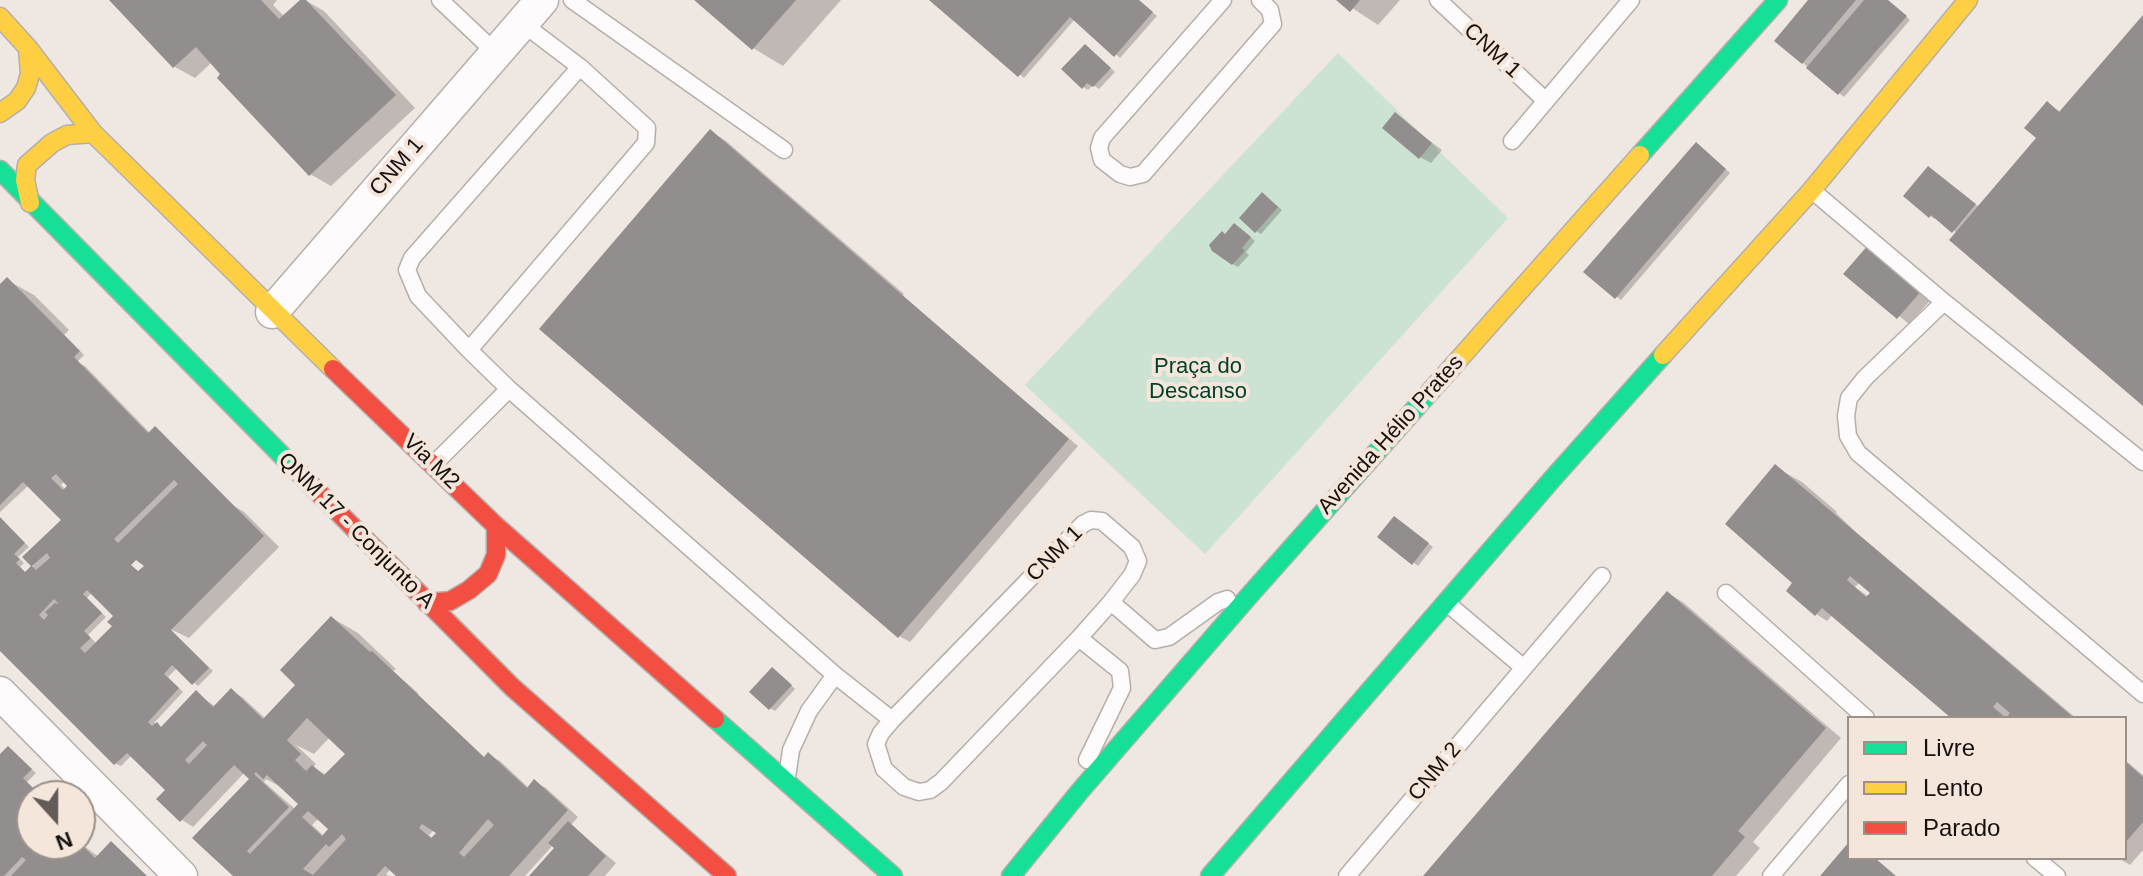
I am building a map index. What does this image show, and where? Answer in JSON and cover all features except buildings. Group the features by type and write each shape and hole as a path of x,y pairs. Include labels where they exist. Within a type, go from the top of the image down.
{"main road":[{"name":"Avenida Hélio Prates","path":"1011,876 1080,791 1248,597 1778,0"},
{"path":"1210,876 1554,477 1811,191 1968,0"},
{"name":"Via M2","path":"0,17 28,48 93,133 272,312 496,526 893,876"},
{"path":"0,113 17,101 26,88 30,74 28,48"},
{"path":"30,203 25,180 27,165 52,143 67,135 93,133"},
{"name":"QNM 17 - Conjunto A","path":"0,170 512,687 727,876"},
{"path":"427,603 450,601 488,574 496,555 496,526"}],"street":[{"name":"CNM 1","path":"272,312 532,12"},
{"path":"0,693 181,876"}],"lane":[{"path":"440,0 496,53"},
{"path":"572,0 784,150"},
{"path":"1223,0 1102,138 1099,148 1102,160 1120,174 1130,177 1143,174 1273,24 1270,10 1260,0"},
{"name":"CNM 1","path":"1438,0 1546,101"},
{"path":"1512,141 1631,0"},
{"name":"CNM 1","path":"469,350 646,143 647,128 580,67 532,12"},
{"path":"580,67 412,258 407,270 418,296 509,389 835,675 892,720"},
{"path":"1811,191 2143,462"},
{"path":"1944,302 1865,378 1849,398 1846,416 1848,436 1858,453 2143,694"},
{"path":"434,464 509,389"},
{"name":"CNM 1","path":"1079,638 930,790 919,792 904,787 884,769 876,744 881,733 1073,534 1091,520 1102,521 1123,539 1132,547 1138,561 1132,575 1111,602"},
{"name":"CNM 2","path":"1347,876 1602,576"},
{"path":"1726,593 1864,716"},
{"path":"1080,791 1089,752 1122,688 1120,671 1079,638 1111,602 1155,640 1169,637 1218,602 1233,597 1248,597"},
{"path":"1447,603 1524,668"},
{"path":"787,782 791,750 809,711 835,675"},
{"path":"1771,876 1847,786"},
{"path":"2037,860 2057,876"}],"green space":[{"name":"Praça do Descanso","path":"1338,53 1508,218 1205,554 1025,385"}],"traffic: fast":[{"path":"1640,155 1778,0"},
{"path":"0,170 315,489"},
{"path":"1210,876 1663,355"},
{"path":"1011,876 1080,791 1437,384"},
{"path":"715,719 893,876"}],"traffic: slow":[{"path":"1663,355 1811,191 1968,0"},
{"path":"0,17 28,48 93,133 333,369"},
{"path":"0,113 17,101 26,88 30,74 28,48"},
{"path":"30,203 25,180 27,165 52,143 67,135 93,133"},
{"path":"1437,384 1640,155"}],"traffic: jam":[{"path":"333,369 496,526 715,719"},
{"path":"315,489 512,687 727,876"},
{"path":"427,603 450,601 488,574 496,555 496,526"}]}
